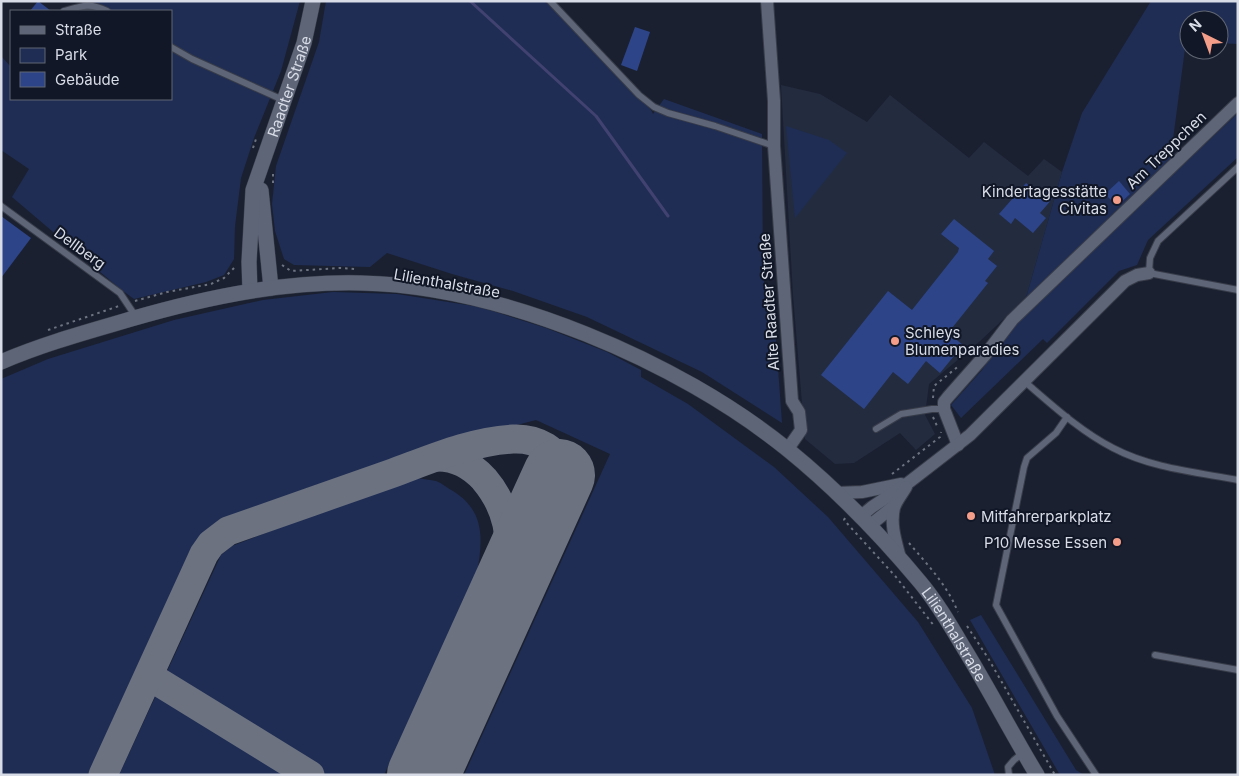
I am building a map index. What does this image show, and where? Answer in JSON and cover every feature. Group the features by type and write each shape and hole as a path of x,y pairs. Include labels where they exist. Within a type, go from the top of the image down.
{"main road":[{"name":"Raadter Straße","path":"271,288 262,199 284,101 304,43 313,1"},
{"name":"Raadter Straße","path":"250,291 248,266 253,190 268,168"},
{"name":"Lilienthalstraße","path":"4,358 136,317 271,288 361,283 403,286 480,300 544,318 617,348 671,374 753,424 788,450 836,493 900,559 946,618 1037,775"}],"street":[{"name":"Alte Raadter Straße","path":"767,1 774,100 774,146 792,401 799,412 801,430 788,450"},
{"name":"Am Treppchen","path":"938,409 986,354 1012,320 1238,103"},
{"path":"860,518 872,507 908,483 958,445 984,422 1125,281 1137,275 1149,273"},
{"path":"938,409 958,445"},
{"path":"836,493 862,492 908,483"},
{"path":"900,559 892,524 894,506 908,483"},
{"path":"860,518 894,506"}],"lane":[{"path":"550,1 639,95 654,107 774,146"},
{"path":"68,10 88,5 98,6 105,10"},
{"path":"172,48 284,101"},
{"path":"1238,167 1158,241 1150,258 1149,273 1238,290"},
{"name":"Dellberg","path":"1,206 120,293 136,317"},
{"path":"1024,381 1067,417 1112,448 1137,459 1164,466 1238,480"},
{"path":"876,429 901,414 938,409"},
{"path":"1067,417 1056,433 1027,458 996,605 1057,716 1096,775"},
{"path":"1155,655 1238,670"},
{"path":"1009,775 1008,767 1024,752"}],"path":[{"path":"268,168 273,184"},
{"path":"268,265 281,264 291,270 358,269"},
{"path":"46,330 127,303 168,292 210,284 224,278 235,267 248,266"},
{"path":"892,473 940,436 941,432 933,420 938,409 934,386 965,361"},
{"name":"Lilienthalstraße","path":"860,518 844,520 896,577 935,627"}],"shaded area":[{"path":"781,85 820,94 867,122 890,95 969,158 984,142 1028,176 1044,159 1062,172 1026,298 979,342 929,384 925,415 935,434 916,450 900,433 854,463 835,464 805,439 793,295"}],"green space":[{"path":"79,1 300,1 281,71 254,138 241,178 235,226 234,259 224,275 206,282 134,299 12,197 29,169 1,150 1,56 10,66 10,100 172,100 172,10 90,10 91,8"},
{"path":"326,1 550,1 653,114 664,99 762,134 763,277 776,340 782,423 702,372 587,317 513,291 387,253 370,267 294,265 284,259 275,231 272,204 276,166 319,42"},
{"path":"1151,1 1238,1 1238,44 1229,44 1229,10 1179,10 1179,60 1183,60 1170,162 1026,298 1062,172 1082,113"},
{"path":"1238,113 1238,157 1148,240 1137,265 1119,271 1047,343 1043,339 961,418 951,405 982,370 1012,326"},
{"path":"786,126 829,140 847,153 795,218"},
{"path":"333,292 397,294 480,307 546,328 607,352 641,370 641,377 688,404 774,467 828,517 918,622 972,708 995,775 464,775 610,454 536,420 402,455 222,522 199,540 91,775 1,775 1,379 48,359 174,320 263,300"},
{"path":"417,478 440,483 453,491 471,507 479,527 479,561 477,573 384,775 119,775 221,555 232,546 397,482"},
{"path":"981,615 1076,770 1084,775 1060,775 970,620"}],"building":[{"path":"38,1 50,10 31,10"},
{"path":"635,27 650,32 637,71 621,65"},
{"name":"Kindertagesstätte Civitas","path":"1119,181 1130,194 1117,206 1105,194"},
{"path":"1026,183 1041,196 1045,191 1053,198 1040,213 1046,218 1033,233 1015,218 1011,224 999,214"},
{"path":"1,216 31,238 1,278"},
{"name":"Schleys Blumenparadies","path":"954,219 994,251 988,259 997,266 985,281 988,283 948,333 963,345 940,373 926,361 908,384 893,372 864,409 821,375 888,291 912,310 958,252 959,248 941,234"}],"waterway":[{"path":"470,1 596,116 668,216"}],"taxiway":[{"path":"103,775 204,554 211,544 228,531 452,452 498,440 521,439 546,447 557,458 559,475"},
{"path":"438,457 457,461 469,466 479,474 496,496 504,514 508,532 507,568 498,605 491,624"},
{"path":"149,676 310,775"}],"runway":[{"path":"423,775 559,475"}],"place":[{"name":"Kindertagesstätte Civitas","path":"1117,200"},
{"name":"Schleys Blumenparadies","path":"895,341"},
{"name":"Mitfahrerparkplatz","path":"971,516"},
{"name":"P10 Messe Essen","path":"1117,542"}]}
